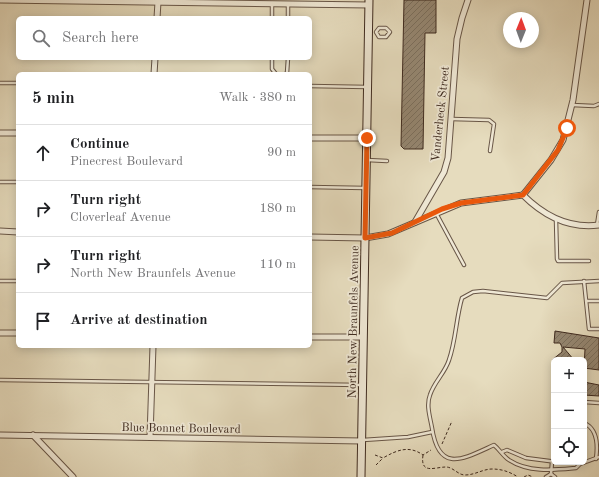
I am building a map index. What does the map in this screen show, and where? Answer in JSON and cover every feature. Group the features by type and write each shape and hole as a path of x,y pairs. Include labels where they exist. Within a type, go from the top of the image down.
{"street":[{"path":"0,0 272,4 369,3"},
{"name":"Vanderheck Street","path":"415,223 444,172 448,158 457,39 468,0"},
{"path":"312,237 365,238 392,233 436,213 473,200 523,195 551,160 563,140 572,105 587,0"},
{"path":"157,16 158,2"},
{"name":"North New Braunfels Avenue","path":"361,477 366,160 368,87 372,32 369,3"},
{"path":"154,72 155,60"},
{"path":"0,133 16,133"},
{"path":"312,138 367,138"},
{"path":"523,195 547,216 587,226 598,225"},
{"path":"0,232 16,232"},
{"path":"0,332 16,333"},
{"path":"312,337 363,337"},
{"path":"150,437 153,348"},
{"name":"Blue Bonnet Boulevard","path":"0,435 362,440"},
{"path":"33,436 73,477"}],"lane":[{"path":"272,4 272,16"},
{"path":"288,4 288,16"},
{"path":"379,28 386,28 390,32 386,37 379,36 372,32 379,28"},
{"path":"272,60 272,69 274,72"},
{"path":"287,72 288,60"},
{"path":"0,83 16,83"},
{"path":"312,86 368,87"},
{"path":"572,105 594,106 599,104"},
{"path":"451,119 489,120 494,124 490,151"},
{"path":"366,160 387,161"},
{"path":"0,182 16,182"},
{"path":"312,187 366,188"},
{"path":"598,225 599,212"},
{"path":"436,213 464,265"},
{"path":"556,219 558,261 589,261"},
{"path":"0,281 16,281"},
{"path":"584,281 589,329 599,330"},
{"path":"579,465 576,468 551,472 530,468 515,463 504,457 502,452 494,445 462,458 453,460 444,456 437,450 432,432 428,406 430,395 449,362 462,298 473,292 484,291 547,298 558,285 562,283 599,281"},
{"path":"587,301 599,301"},
{"path":"0,380 362,385"},
{"path":"587,402 599,403"},
{"path":"587,424 590,426 597,439 598,458 587,462"},
{"path":"362,440 408,437 432,432"},
{"path":"502,452 507,450 526,458 551,462"},
{"path":"546,477 551,472 552,465"},
{"path":"551,472 555,477"}],"path":[{"path":"438,446 443,443 452,420"},
{"path":"376,465 383,458 394,451 417,450 423,455"},
{"path":"423,455 431,450"},
{"path":"375,455 383,458"},
{"path":"423,455 422,460 425,466 430,469 446,467 464,475 487,469 505,470 518,477"},
{"path":"505,470 507,466"},
{"path":"524,477 528,475 534,477"}],"building":[{"path":"404,0 436,0 436,33 425,33 423,149 404,149 401,146"},
{"path":"555,331 599,338 599,370 587,368 587,357 585,357 585,349 563,347 571,357 556,357 562,352 562,347 560,343 554,343"},
{"path":"587,383 599,385 599,396 587,395"}],"route":[{"path":"367,138 365,238 392,233 408,227 442,209 461,203 473,200 523,195 544,170 558,150 567,128"}]}
